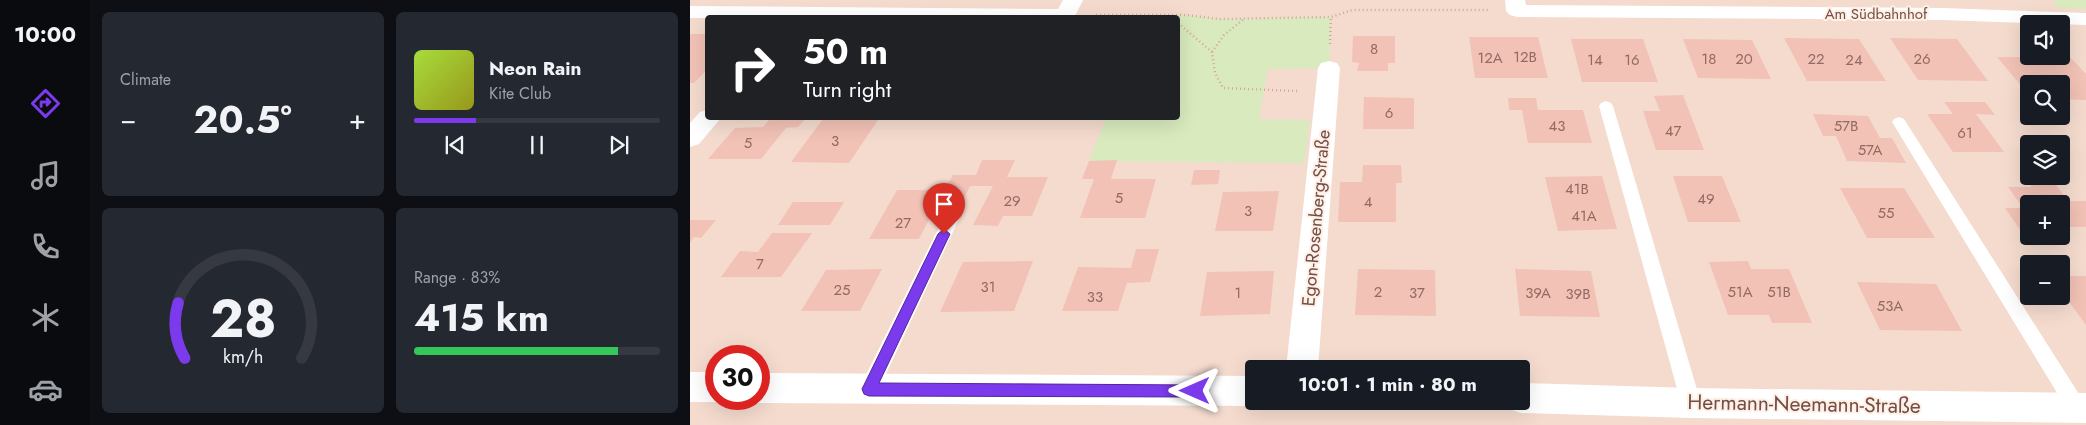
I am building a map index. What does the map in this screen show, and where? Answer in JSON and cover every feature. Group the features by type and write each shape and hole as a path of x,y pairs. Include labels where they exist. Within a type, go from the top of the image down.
{"street":[{"name":"Am Südbahnhof","path":"1516,5 2086,19"},
{"path":"690,12 802,15 1069,8"},
{"name":"Egon-Rosenberg-Straße","path":"1303,360 1328,80"},
{"path":"690,138 707,120"},
{"path":"690,387 705,387"},
{"path":"770,388 1245,391"},
{"name":"Hermann-Neemann-Straße","path":"1530,398 1691,403 2081,408"}],"lane":[{"path":"1606,106 1691,403"},
{"path":"1899,122 2081,408"},
{"path":"869,389 952,217"}],"path":[{"path":"1180,17 1220,19 1331,17 1352,10 1516,5"},
{"path":"1069,8 1156,15"},
{"path":"1212,52 1224,35 1245,18"},
{"path":"1180,26 1212,52 1215,73 1223,88 1328,80"}],"shaded area":[{"path":"690,0 2086,0 2086,425 690,425"}],"green space":[{"path":"2053,0 2086,0 2086,9 2058,8"},
{"path":"1180,15 1220,19 1331,17 1329,68 1268,69 1259,119 1310,120 1304,163 1089,161 1105,120 1180,120"}],"building":[{"path":"690,34 705,34 705,72 694,83 690,83"},
{"path":"1353,36 1395,36 1395,63 1388,63 1388,71 1357,71 1359,63 1352,62"},
{"path":"1469,37 1538,37 1548,78 1475,78"},
{"path":"1784,38 1859,39 1886,81 1807,81"},
{"path":"1890,38 1957,39 1988,81 1918,80"},
{"path":"1571,39 1643,39 1658,82 1582,82"},
{"path":"1683,39 1752,40 1771,79 1698,78"},
{"path":"1997,57 2020,57 2020,65 2070,65 2070,57 2086,74 2086,100 2070,99 2070,75 2020,75 2020,84"},
{"path":"1683,95 1704,150 1656,150 1643,111 1660,111 1654,96"},
{"path":"1364,97 1414,98 1414,129 1363,129"},
{"path":"1508,98 1536,98 1538,110 1583,110 1592,143 1528,143 1522,110 1509,110"},
{"path":"1944,102 1985,102 1995,115 1976,114 2004,152 1953,152 1927,114 1953,114"},
{"path":"1813,114 1868,116 1880,138 1892,138 1906,163 1847,161 1836,136 1823,136"},
{"path":"769,120 804,120 798,127 786,128 761,159 708,159 735,128 763,127"},
{"path":"822,120 878,120 849,163 791,162"},
{"path":"982,160 1015,160 1007,177 1048,177 1032,216 1003,216 998,226 973,225 993,186 970,186 960,207 935,208 919,239 869,239 897,190 944,190 953,175 976,175"},
{"path":"1117,160 1111,179 1156,179 1145,218 1080,218 1094,179 1082,179 1089,161"},
{"path":"1363,165 1401,165 1402,183 1396,183 1396,222 1338,222 1340,182 1362,182"},
{"path":"1194,170 1220,170 1218,184 1191,185"},
{"path":"1602,176 1617,229 1558,231 1545,177"},
{"path":"1673,176 1722,176 1741,222 1688,222"},
{"path":"2030,185 2056,185 2064,195 2020,195 2020,204 2008,187 2032,187"},
{"path":"1840,188 1904,188 1935,238 1867,238"},
{"path":"1279,191 1273,231 1215,231 1223,192"},
{"path":"2070,201 2086,201 2086,227 2070,227"},
{"path":"793,202 844,202 830,225 778,225"},
{"path":"2005,208 2020,208 2020,230"},
{"path":"690,220 716,220 701,238 694,237 690,243"},
{"path":"772,233 812,233 781,277 721,277 740,251 758,252"},
{"path":"1136,249 1159,249 1150,282 1127,283 1118,311 1062,311 1078,267 1131,268"},
{"path":"1033,261 1014,311 940,312 963,262"},
{"path":"1748,261 1751,269 1789,269 1812,323 1772,323 1769,315 1728,315 1709,262"},
{"path":"882,269 860,311 801,311 826,270"},
{"path":"1358,269 1435,270 1436,316 1355,315"},
{"path":"1515,269 1591,271 1600,317 1520,316"},
{"path":"1274,271 1270,314 1200,316 1207,272"},
{"path":"2070,276 2086,276 2086,325 2070,303"},
{"path":"1857,282 1936,284 1962,331 1880,330"}],"route":[{"path":"944,234 869,389 1195,391"}]}
